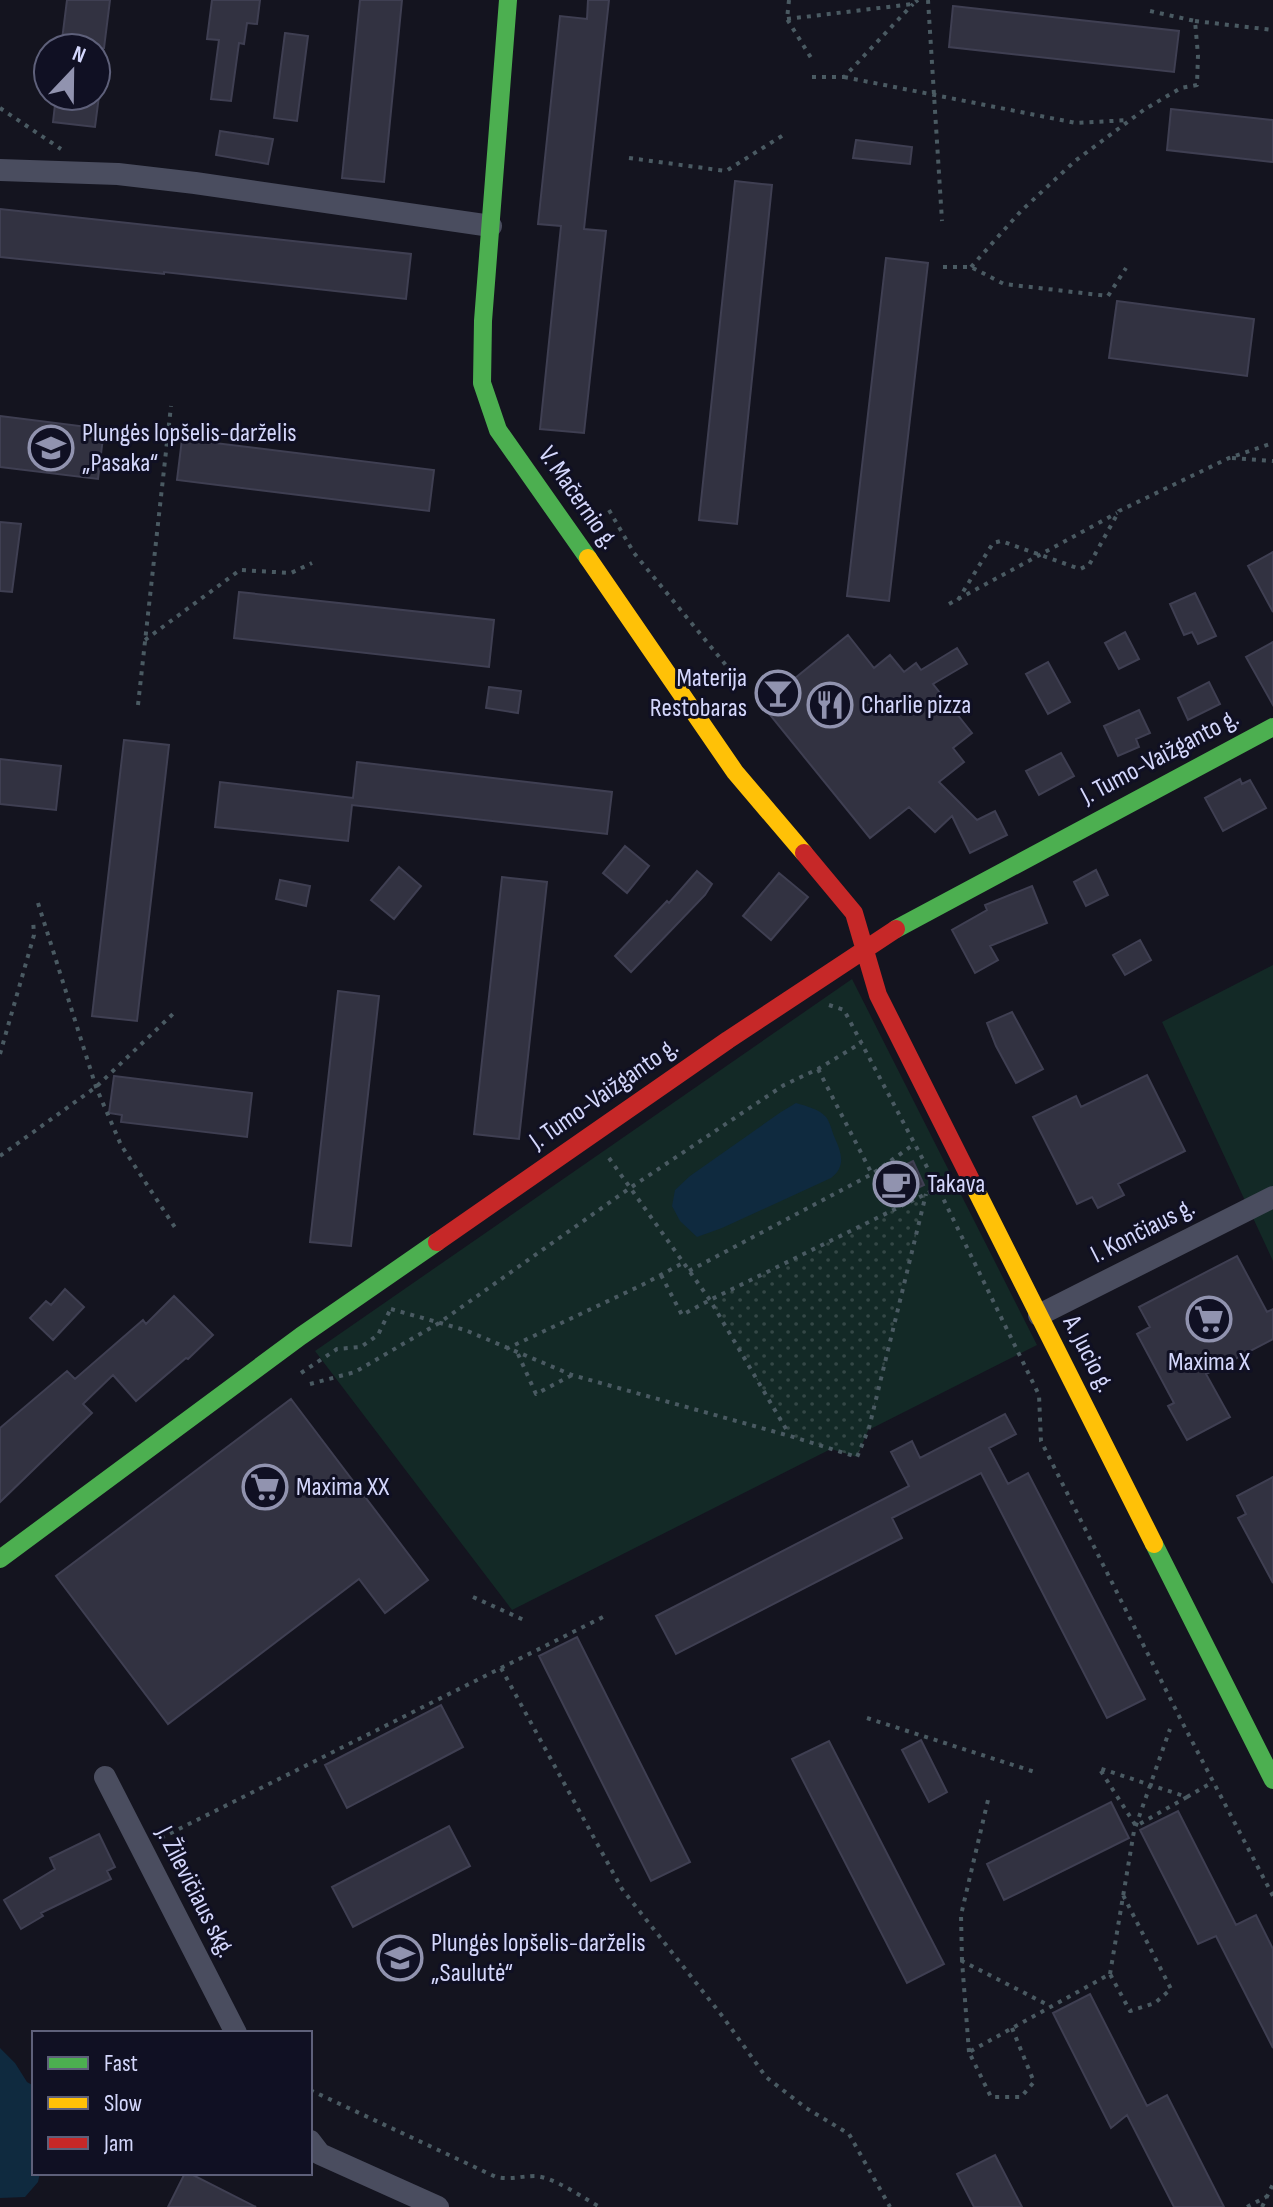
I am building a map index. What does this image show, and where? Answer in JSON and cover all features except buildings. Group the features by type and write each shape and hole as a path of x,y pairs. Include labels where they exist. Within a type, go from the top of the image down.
{"street":[{"name":"V. Mačernio g.","path":"508,0 483,321 482,383 498,430 735,772 854,913 865,948"},
{"path":"0,170 95,173 195,183 491,226"},
{"name":"J. Tumo-Vaižganto g.","path":"0,1559 282,1349 865,948 931,908 1273,727"},
{"name":"A. Jucio g.","path":"865,948 878,995 1273,1780"},
{"name":"I. Končiaus g.","path":"1039,1315 1273,1197"},
{"name":"J. Žilevičiaus skg.","path":"105,1777 235,2031"},
{"path":"312,2144 320,2154 438,2207"}],"path":[{"path":"789,0 787,19 813,61"},
{"path":"928,0 942,221"},
{"path":"787,19 915,2"},
{"path":"844,77 915,2"},
{"path":"1150,11 1195,21 1273,30"},
{"path":"971,267 1021,211 1075,161 1130,120 1181,88 1197,85 1195,21"},
{"path":"812,77 844,77 1076,123 1130,120"},
{"path":"0,108 95,173"},
{"path":"629,158 726,171 785,134"},
{"path":"943,267 971,267 1004,284 1108,296 1126,268"},
{"path":"138,705 171,406"},
{"path":"949,604 1119,511 1229,458 1273,443"},
{"path":"1229,458 1273,461"},
{"path":"609,510 634,553 743,686"},
{"path":"958,600 993,543 1001,541 1080,569 1089,565 1119,511"},
{"path":"145,640 240,570 291,573 312,563"},
{"path":"38,903 96,1087 121,1145 176,1229"},
{"path":"0,1054 34,935 33,919"},
{"path":"818,1013 831,1004 844,1010 938,1188 1039,1395 1041,1441 1273,1896"},
{"path":"0,1156 96,1087 175,1012"},
{"path":"310,1384 355,1372 439,1323 630,1188 784,1085 861,1043"},
{"path":"818,1069 872,1174"},
{"path":"689,1271 872,1174 914,1145"},
{"path":"609,1158 710,1300 790,1436"},
{"path":"661,1275 682,1315 938,1188"},
{"path":"390,1309 465,1330 572,1375 857,1457 869,1428 926,1194"},
{"path":"506,1349 683,1263"},
{"path":"301,1373 337,1349 361,1347 378,1335 390,1309 403,1300"},
{"path":"518,1354 536,1394 572,1375"},
{"path":"473,1597 524,1620"},
{"path":"141,1848 603,1617"},
{"path":"501,1668 622,1889 766,2077 806,2108 849,2134 890,2207"},
{"path":"867,1718 1038,1773"},
{"path":"1123,1895 1171,1989 1155,2003 1130,2011 1110,1974 1123,1895 1136,1826 1170,1729"},
{"path":"1136,1826 1099,1768 1187,1797"},
{"path":"1136,1826 1213,1782"},
{"path":"988,1800 961,1915 969,2052 991,2097 1021,2097 1034,2082 1012,2028"},
{"path":"962,1961 1051,2006"},
{"path":"969,2052 1110,1974"},
{"path":"312,2091 496,2177 511,2180 537,2176 600,2207"},
{"path":"1262,2207 1273,2184"},
{"path":"1247,2207 1267,2197"}],"green space":[{"path":"1273,965 1273,1261 1162,1022"},
{"path":"852,979 1037,1345 512,1610 315,1351"},
{"path":"926,1194 869,1428 857,1457 790,1436 710,1300"}],"water":[{"path":"796,1103 816,1110 827,1119 840,1153 839,1169 831,1178 697,1237 680,1221 672,1206 675,1190 690,1176"},
{"path":"0,2048 32,2085 32,2175 40,2175 38,2182 25,2197 0,2198"}],"traffic: fast":[{"path":"508,0 483,321 482,383 498,430 588,558"},
{"path":"896,929 1273,727"},
{"path":"0,1559 301,1336 437,1242"},
{"path":"1154,1544 1273,1780"}],"traffic: slow":[{"path":"588,558 735,772 804,853"},
{"path":"973,1184 1154,1544"}],"traffic: jam":[{"path":"804,853 854,913 878,995 973,1184"},
{"path":"437,1242 728,1040 896,929"}],"place":[{"name":"Plungės lopšelis-darželis „Pasaka“","path":"51,448"},
{"name":"Materija Restobaras","path":"778,693"},
{"name":"Charlie pizza","path":"830,705"},
{"name":"Takava","path":"896,1184"},
{"name":"Maxima X","path":"1209,1319"},
{"name":"Maxima XX","path":"265,1487"},
{"name":"Plungės lopšelis-darželis „Saulutė“","path":"400,1958"}]}
